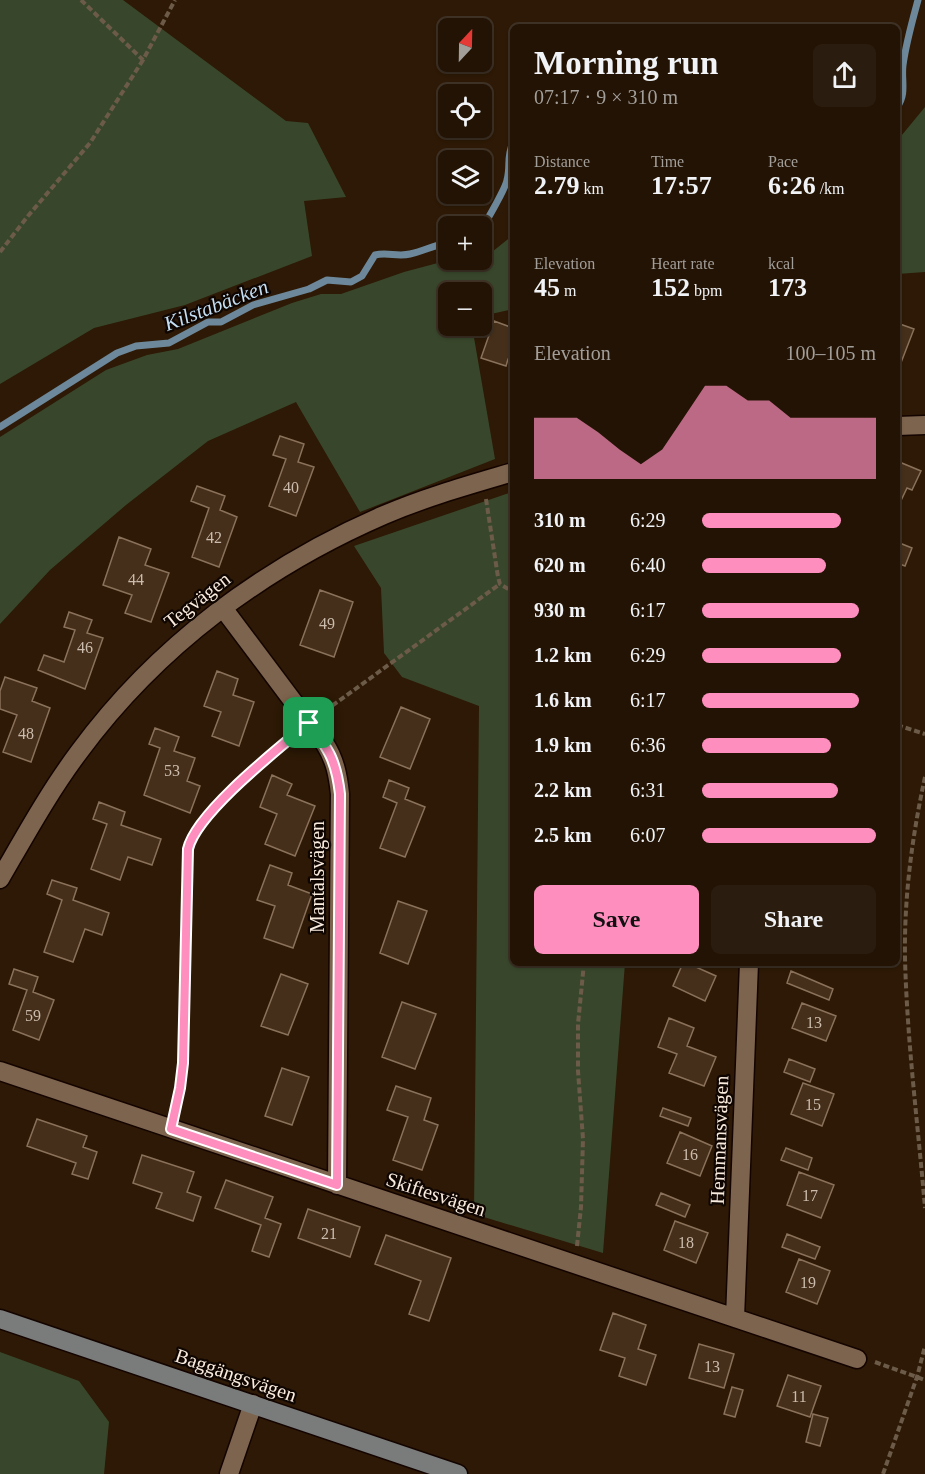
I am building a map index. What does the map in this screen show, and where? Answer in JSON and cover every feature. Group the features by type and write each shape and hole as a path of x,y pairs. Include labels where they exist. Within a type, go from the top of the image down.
{"street":[{"path":"900,426 925,425"},
{"name":"Tegvägen","path":"0,879 78,752 109,713 155,663 199,625 251,587 316,548 384,515 447,491 510,473"},
{"name":"Mantalsvägen","path":"223,608 309,723 333,758 338,773 340,794 337,1185"},
{"name":"Hemmansvägen","path":"735,1318 748,966"},
{"name":"Skiftesvägen","path":"0,1071 857,1359"},
{"name":"Baggängsvägen","path":"0,1319 458,1474"},
{"path":"229,1474 253,1404"}],"path":[{"path":"81,0 143,60"},
{"path":"0,252 90,144 143,60 175,0"},
{"path":"483,481 500,584 510,590"},
{"path":"171,1129 183,1063 188,849 202,821 267,759 309,723 500,584"},
{"path":"900,726 925,734"},
{"path":"925,777 913,833 905,957 925,1208"},
{"path":"575,1264 581,1207 584,1139 578,1071 578,1024 584,966"},
{"path":"883,1474 917,1377 925,1346"},
{"path":"857,1359 878,1362 925,1380"}],"green space":[{"path":"0,0 123,0 286,121 308,123 346,197 304,201 312,256 185,305 94,328 0,384"},
{"path":"925,107 925,272 900,274 900,137"},
{"path":"510,237 510,310 492,314 492,282 438,282 438,336 474,336 495,459 360,512 296,402 208,441 126,505 50,570 0,624 0,437 106,370 147,355 178,349 292,303 321,294 341,294 438,263 438,270 492,270 492,252"},
{"path":"509,493 510,966 625,966 603,1253 474,1214 479,706 402,677 384,653 381,588 354,546"},
{"path":"0,1352 79,1381 109,1422 104,1474 0,1474"}],"building":[{"path":"494,321 510,327 510,359 508,359 506,366 481,358 489,336 492,336"},
{"path":"900,324 914,329 900,365"},
{"path":"280,436 304,444 298,462 314,467 296,516 269,506 286,459 273,455"},
{"path":"900,462 921,471 912,490 907,488 900,503"},
{"path":"197,486 225,496 220,510 237,517 219,567 192,557 209,508 191,501"},
{"path":"119,537 151,549 145,565 169,573 151,622 125,613 132,595 103,585"},
{"path":"900,543 912,548 905,566 900,564"},
{"path":"320,590 353,602 334,657 300,645"},
{"path":"69,612 92,620 87,633 103,638 85,689 38,670 44,655 64,662 75,630 64,627"},
{"path":"217,671 238,679 233,695 254,702 239,746 212,736 221,712 204,706"},
{"path":"5,677 37,688 32,701 50,708 31,762 3,752 17,715 0,709 0,691"},
{"path":"401,707 430,719 410,769 380,757"},
{"path":"155,728 179,737 174,751 195,758 187,781 200,786 190,813 144,795 160,748 149,744"},
{"path":"272,775 292,784 287,795 315,806 295,856 265,844 277,814 260,807"},
{"path":"389,780 409,788 405,799 425,807 405,857 380,848 397,803 383,797"},
{"path":"99,802 125,812 121,825 161,839 152,865 128,857 120,880 91,869 107,824 93,819"},
{"path":"270,865 292,873 288,885 312,894 293,948 264,938 275,906 257,900"},
{"path":"52,880 77,888 73,900 109,913 102,935 85,929 73,962 44,952 62,900 47,894"},
{"path":"398,901 427,911 408,964 380,953"},
{"path":"682,966 694,966 716,976 705,1001 673,986"},
{"path":"14,969 38,977 33,992 54,1000 39,1040 13,1030 27,990 9,984"},
{"path":"791,971 833,989 829,1000 787,983"},
{"path":"281,974 308,984 288,1035 261,1026"},
{"path":"402,1002 436,1014 415,1069 382,1057"},
{"path":"802,1003 836,1016 826,1041 792,1028"},
{"path":"669,1018 694,1028 687,1046 716,1057 704,1086 669,1073 677,1054 658,1047"},
{"path":"789,1059 815,1069 810,1082 784,1072"},
{"path":"282,1068 309,1077 292,1125 265,1116"},
{"path":"803,1083 834,1094 822,1126 791,1114"},
{"path":"396,1086 431,1098 424,1120 438,1125 422,1170 393,1160 408,1117 387,1110"},
{"path":"663,1108 691,1118 688,1126 660,1116"},
{"path":"37,1119 87,1136 83,1147 97,1152 88,1179 72,1174 76,1163 27,1146"},
{"path":"680,1132 712,1146 700,1176 667,1163"},
{"path":"786,1148 812,1158 808,1170 781,1160"},
{"path":"142,1155 194,1172 187,1192 201,1197 193,1221 156,1208 162,1193 133,1183"},
{"path":"799,1172 834,1185 821,1218 787,1205"},
{"path":"226,1180 273,1197 265,1218 281,1224 269,1257 252,1251 261,1225 215,1208"},
{"path":"661,1193 690,1205 685,1217 656,1205"},
{"path":"308,1209 360,1227 350,1257 298,1238"},
{"path":"675,1221 708,1233 696,1263 664,1250"},
{"path":"787,1234 820,1247 815,1259 782,1247"},
{"path":"386,1235 451,1258 429,1321 409,1314 421,1281 375,1264"},
{"path":"799,1259 830,1271 817,1304 786,1292"},
{"path":"613,1313 646,1325 638,1349 656,1355 646,1385 619,1376 625,1358 600,1350"},
{"path":"699,1344 734,1354 724,1388 689,1378"},
{"path":"788,1375 821,1386 810,1417 777,1406"},
{"path":"732,1387 743,1390 735,1417 724,1414"},
{"path":"813,1414 828,1418 820,1446 806,1442"}],"waterway":[{"name":"Kilstabäcken","path":"900,102 904,57 918,0"},
{"name":"Kilstabäcken","path":"489,216 506,184 510,153"},
{"name":"Kilstabäcken","path":"0,427 117,353 136,346 169,343 208,322 221,322 253,305 309,289 327,280 351,282 362,276 375,255 406,255 438,245"}],"route":[{"path":"309,723 333,758 338,773 340,794 337,1185 171,1129 183,1063 190,841 202,821 218,805 309,723"}]}
